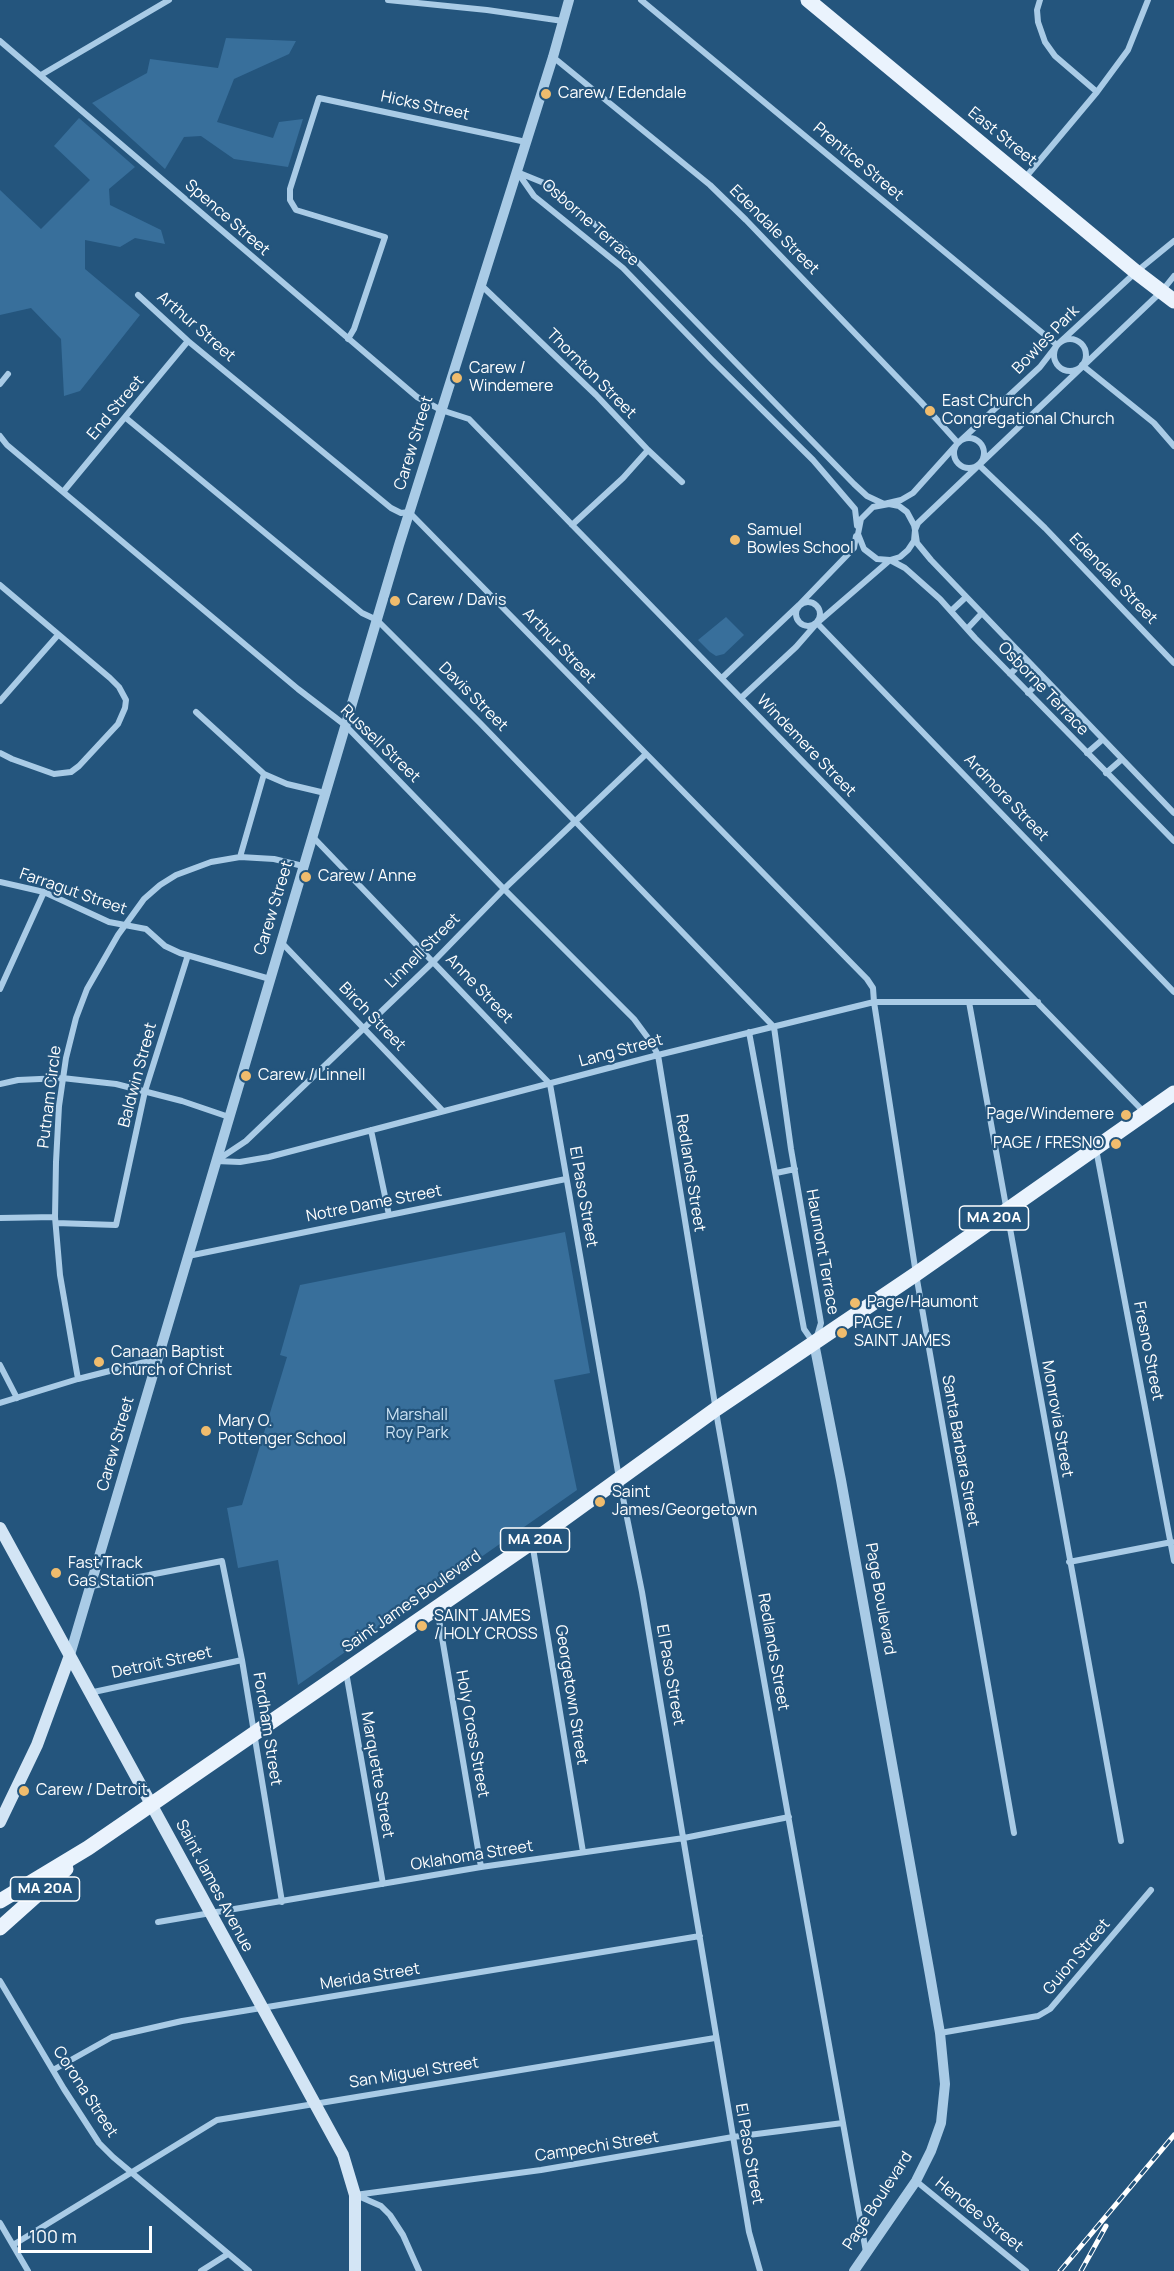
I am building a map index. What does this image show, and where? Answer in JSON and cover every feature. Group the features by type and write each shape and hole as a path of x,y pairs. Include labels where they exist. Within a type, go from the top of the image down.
{"main road":[{"name":"East Street","path":"813,2 1136,272 1174,301"},
{"name":"MA 20A","path":"814,1343 1174,1093"},
{"name":"Saint James Boulevard","path":"0,1901 88,1848 532,1542 716,1409 814,1343"},
{"name":"Saint James Avenue","path":"0,1528 69,1658 152,1804 209,1914 343,2155 355,2195 355,2271"},
{"name":"Carew Street","path":"0,1822 37,1745 69,1658"},
{"name":"Saint James Boulevard","path":"0,1928 88,1848"}],"street":[{"path":"40,75 169,0"},
{"path":"388,0 487,10 563,21"},
{"name":"Carew Street","path":"69,1658 409,512 569,0"},
{"name":"Prentice Street","path":"641,0 1057,345"},
{"path":"1040,0 1037,16 1044,42 1055,56 1097,92"},
{"path":"1025,179 1128,51 1148,0"},
{"name":"Spence Street","path":"0,41 417,397 441,410"},
{"name":"Edendale Street","path":"553,57 710,185 739,213 958,443 954,457 960,466 970,469 979,465 1045,528 1174,663"},
{"name":"Hicks Street","path":"348,339 354,329 385,237 296,210 290,200 290,189 319,98 526,142"},
{"name":"Osborne Terrace","path":"517,172 544,183 624,248 854,484 867,496 884,504"},
{"name":"Osborne Terrace","path":"517,172 539,200 623,268 813,460 855,509 858,530"},
{"name":"Bowles Park","path":"722,678 799,605 854,548 864,514 873,507 901,500 913,493 958,443 1040,368 1057,345 1136,272 1174,241"},
{"path":"915,530 918,523 1162,291 1174,276"},
{"name":"Thornton Street","path":"481,285 596,395 682,482"},
{"name":"Arthur Street","path":"138,295 188,341 391,508 401,513 409,512 867,979 873,988 874,1002"},
{"path":"1068,339 1080,343 1086,353 1082,365 1076,370 1068,371 1060,368 1055,361 1054,353 1057,345 1068,339"},
{"name":"End Street","path":"63,492 188,341"},
{"path":"1082,365 1154,423 1174,446"},
{"path":"0,384 8,374"},
{"name":"Windemere Street","path":"441,410 469,419 1144,1112"},
{"name":"Davis Street","path":"126,418 362,613 377,620 774,1026"},
{"name":"Russell Street","path":"0,436 7,445 298,689 345,725 634,1019 658,1055"},
{"path":"958,443 968,438 982,445 984,455 979,465"},
{"path":"572,525 648,450"},
{"path":"858,530 860,542 867,553 877,559 890,560 900,557 909,550 914,541 913,520 903,509 884,504"},
{"name":"Osborne Terrace","path":"915,530 917,543 966,597 1174,813"},
{"path":"741,698 796,647 817,623 890,560"},
{"name":"Osborne Terrace","path":"890,560 921,581 1174,842"},
{"path":"0,585 110,678 122,691 126,700 118,724 79,766 68,773 54,774 0,753"},
{"path":"951,611 966,597"},
{"name":"Ardmore Street","path":"808,602 817,605 821,615 817,623 806,626 797,621 799,605 808,602"},
{"path":"967,629 982,614"},
{"name":"Ardmore Street","path":"817,623 1174,992"},
{"path":"0,701 58,635"},
{"path":"1010,674 1026,659"},
{"path":"1028,693 1043,678"},
{"path":"196,712 264,774 287,784 325,793"},
{"path":"1087,753 1102,740"},
{"name":"Linnell Street","path":"216,1161 246,1141 645,754"},
{"path":"1106,773 1121,760"},
{"path":"240,857 264,774"},
{"path":"1167,835 1174,829"},
{"name":"Anne Street","path":"312,836 550,1084"},
{"name":"Putnam Circle","path":"78,1379 60,1275 56,1220 57,1134 62,1078 73,1028 87,989 101,961 144,899 176,875 211,862 240,857 274,859 303,866"},
{"name":"Farragut Street","path":"0,882 44,892 109,921 146,929 172,950 270,979"},
{"path":"0,989 44,892"},
{"name":"Birch Street","path":"281,942 443,1111"},
{"name":"Baldwin Street","path":"56,1220 116,1225 145,1091 188,955"},
{"name":"Lang Street","path":"216,1161 240,1162 269,1157 658,1055 874,1002 1038,1002"},
{"name":"Santa Barbara Street","path":"874,1002 916,1274 1014,1833"},
{"name":"Monrovia Street","path":"969,1002 1120,1841"},
{"name":"Haumont Terrace","path":"774,1026 821,1323 814,1343"},
{"name":"Haumont Terrace","path":"749,1032 804,1329 814,1343"},
{"name":"Redlands Street","path":"658,1055 716,1409 867,2252"},
{"path":"0,1084 18,1080 62,1078 116,1084 229,1117"},
{"name":"El Paso Street","path":"550,1084 619,1478 642,1592 748,2232 760,2271"},
{"path":"371,1130 389,1215"},
{"name":"Fresno Street","path":"1096,1146 1174,1561"},
{"path":"776,1173 795,1169"},
{"name":"Notre Dame Street","path":"187,1256 566,1179"},
{"path":"0,1218 56,1220"},
{"name":"Page Boulevard","path":"814,1343 841,1480 943,2060 944,2106 936,2139 916,2181 854,2271"},
{"path":"0,1403 78,1379 157,1359"},
{"path":"0,1365 17,1398"},
{"name":"Georgetown Street","path":"532,1542 583,1852"},
{"path":"1069,1562 1172,1542"},
{"name":"Fordham Street","path":"92,1586 222,1561 242,1660 282,1902"},
{"name":"Holy Cross Street","path":"437,1606 481,1868"},
{"name":"Detroit Street","path":"89,1693 242,1660"},
{"name":"Marquette Street","path":"345,1670 383,1884"},
{"name":"Oklahoma Street","path":"158,1922 481,1868 684,1838 789,1817"},
{"name":"Guion Street","path":"940,2033 1038,2016 1050,2009 1151,1890"},
{"name":"Merida Street","path":"53,2070 112,2037 182,2021 700,1936"},
{"name":"Corona Street","path":"0,1981 99,2143 249,2271"},
{"name":"San Miguel Street","path":"13,2245 218,2120 715,2038"},
{"name":"Campechi Street","path":"355,2195 541,2170 733,2138 843,2123"},
{"name":"Hendee Street","path":"916,2181 1026,2271"},
{"path":"355,2195 381,2206 390,2215 403,2235 419,2271"},
{"path":"0,2223 28,2271"},
{"path":"201,2271 228,2254"}],"green space":[{"path":"226,38 296,41 289,54 234,79 217,122 273,138 279,122 303,119 288,167 234,159 201,136 184,137 165,169 92,103 147,73 150,59 218,68"},
{"path":"79,118 135,167 109,189 110,205 161,230 165,244 135,238 120,247 85,240 85,269 140,315 80,391 64,396 61,339 31,308 0,315 0,190 41,229 90,180 54,146"},
{"path":"726,617 744,635 724,654 716,656 698,640"},
{"name":"Marshall Roy Park","path":"565,1232 590,1373 554,1380 577,1490 298,1685 278,1560 238,1568 227,1508 242,1505 287,1357 280,1355 300,1285"}],"railway":[{"path":"1060,2271 1174,2135"},
{"path":"1081,2271 1106,2226"}],"place":[{"name":"Carew / Edendale","path":"546,94"},
{"name":"Carew / Windemere","path":"457,378"},
{"name":"East Church Congregational Church","path":"930,411"},
{"name":"Samuel Bowles School","path":"735,540"},
{"name":"Carew / Davis","path":"395,601"},
{"name":"Carew / Anne","path":"306,877"},
{"name":"Carew / Linnell","path":"246,1076"},
{"name":"Page/Windemere","path":"1126,1115"},
{"name":"PAGE / FRESNO","path":"1116,1144"},
{"name":"Page/Haumont","path":"855,1303"},
{"name":"PAGE / SAINT JAMES","path":"842,1333"},
{"name":"Canaan Baptist Church of Christ","path":"99,1362"},
{"name":"Mary O. Pottenger School","path":"206,1431"},
{"name":"Saint James/Georgetown","path":"600,1502"},
{"name":"Fast Track Gas Station","path":"56,1573"},
{"name":"SAINT JAMES / HOLY CROSS","path":"422,1626"},
{"name":"Carew / Detroit","path":"24,1791"}]}
